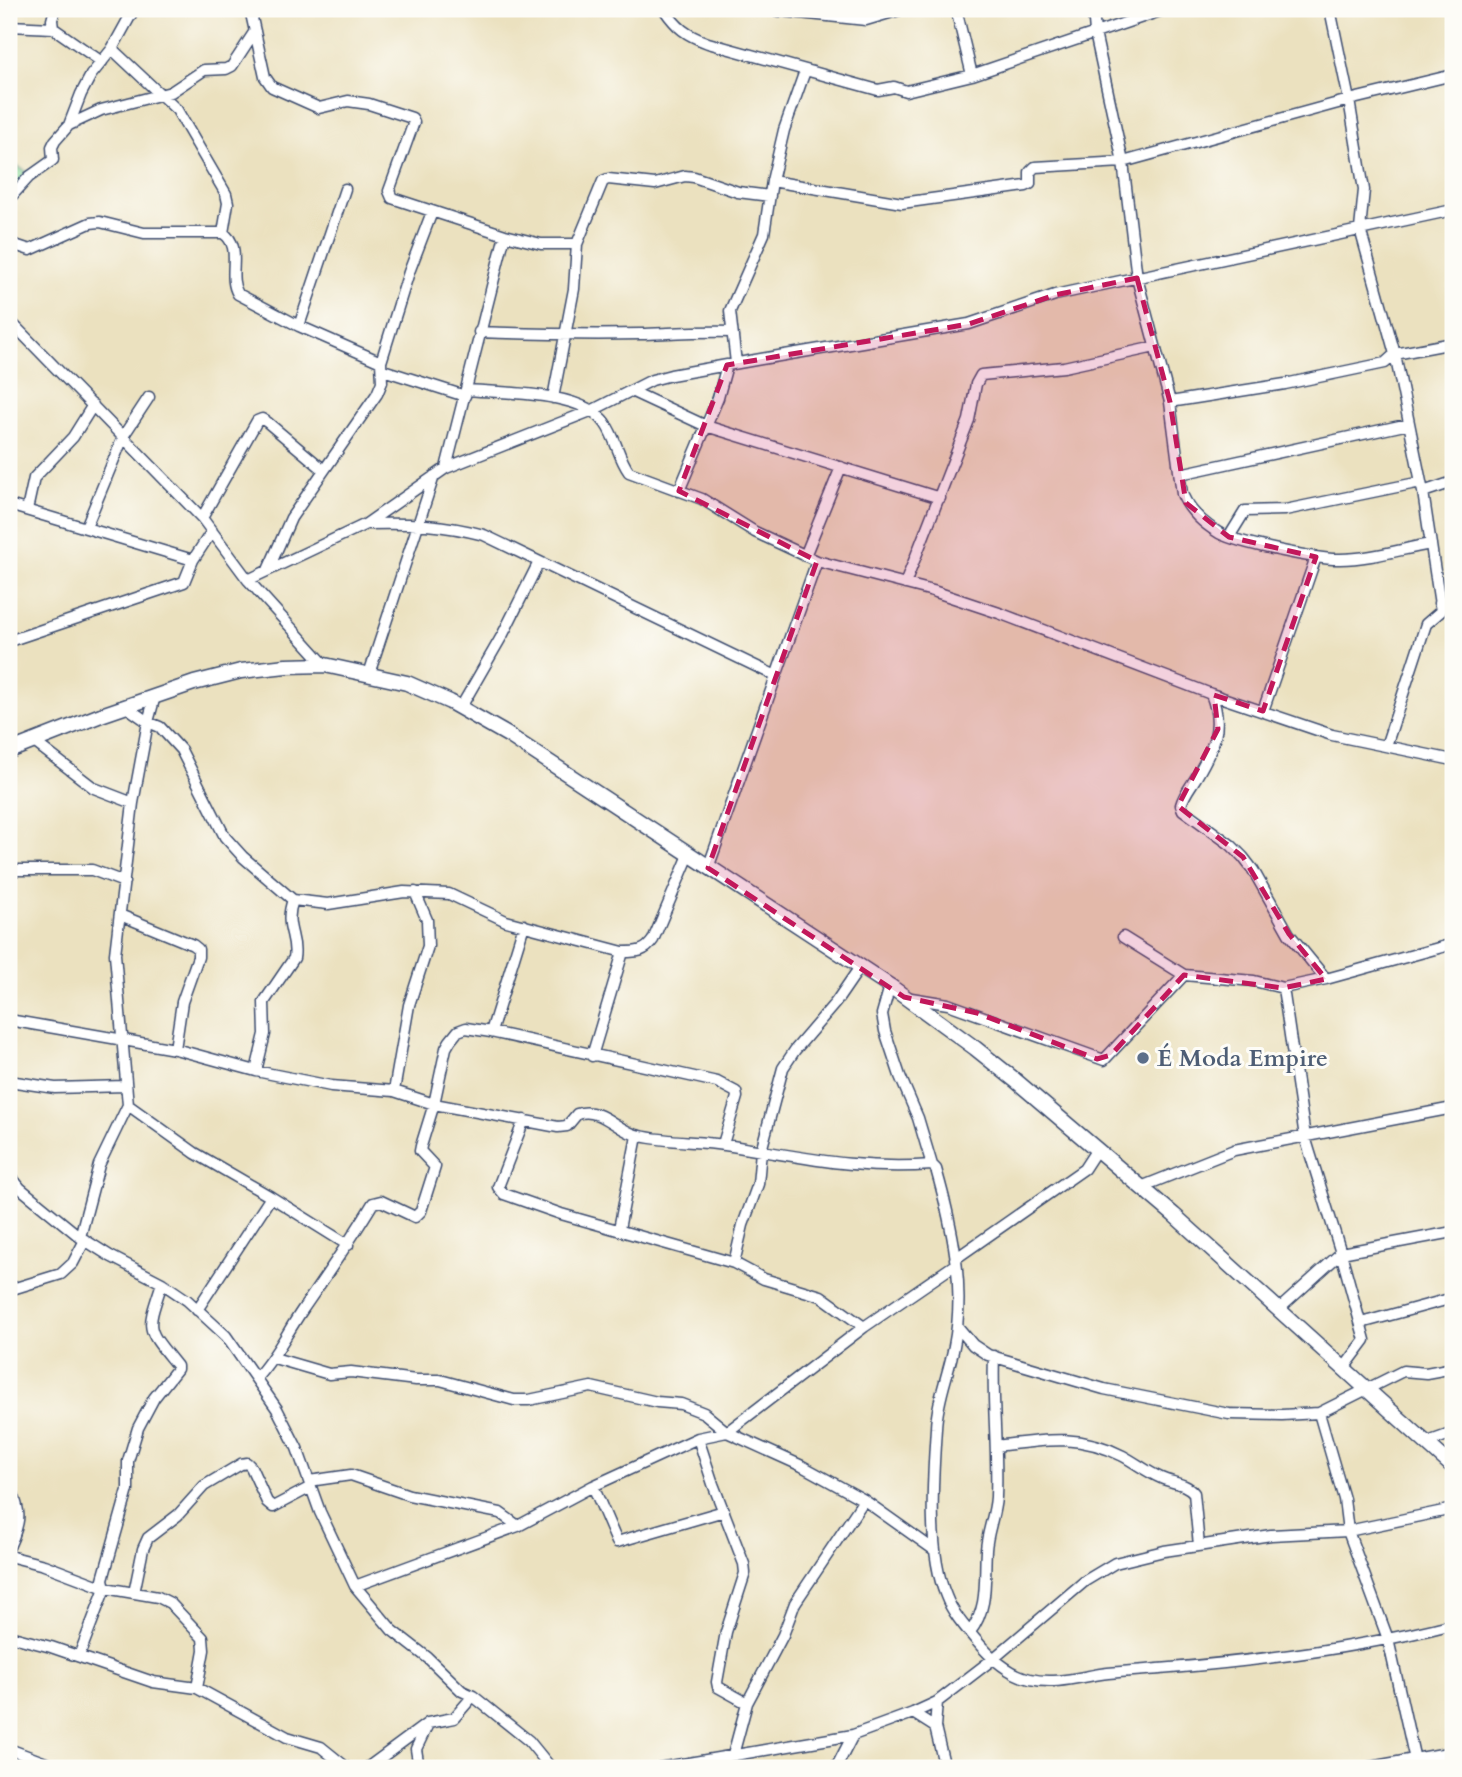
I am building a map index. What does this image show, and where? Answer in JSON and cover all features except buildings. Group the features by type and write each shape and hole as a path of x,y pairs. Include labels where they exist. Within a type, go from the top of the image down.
{"street":[{"path":"53,28 55,9"},
{"path":"9,199 29,177 53,160 52,148 55,141 69,125 81,94 112,49 134,9"},
{"path":"250,9 265,77 272,87 319,108 348,101 369,104 412,118 414,122 389,195 505,235 541,244 577,244"},
{"path":"664,9 676,27 689,36 878,90 894,87 906,91 972,75 1166,9"},
{"path":"761,9 866,20 902,9"},
{"path":"956,9 972,75"},
{"path":"1093,9 1095,33 1123,162 1137,278 1170,402 1182,494 1186,503 1203,521 1229,537 1316,558 1347,559 1431,544"},
{"path":"1329,9 1349,100 1364,190 1360,229 1395,354 1422,487 1440,607"},
{"path":"9,26 53,28 102,62"},
{"path":"69,125 102,110 172,92 204,70 226,69 232,66 255,31"},
{"path":"112,49 162,94 186,121 220,182 228,203 223,233"},
{"path":"679,491 732,364 730,311 764,234 772,181 788,115 805,71"},
{"path":"772,181 911,203 1027,187 1030,184 1030,172 1035,167 1123,162 1349,100 1453,75"},
{"path":"553,398 574,289 577,244 591,215 600,186 608,180 655,184 685,176 738,192 770,196"},
{"path":"299,326 345,189"},
{"path":"248,580 366,524 446,468 593,410 652,380 969,324 1055,295 1453,209"},
{"path":"268,569 291,518 377,394 382,366 409,272 432,212"},
{"path":"9,243 30,250 81,225 100,222 144,233 223,233 234,244 233,286 238,294 382,366 465,393 553,398 593,410 614,437 623,465 629,472 702,499 755,532 805,556 999,613 1211,694 1332,735 1453,760"},
{"path":"446,468 505,235"},
{"path":"9,320 202,518 248,580 325,665"},
{"path":"479,332 564,335 732,332"},
{"path":"1170,402 1285,384 1385,363 1395,354 1453,343"},
{"path":"905,584 969,420 976,384 981,375 1064,367 1155,347"},
{"path":"633,392 706,426 940,498"},
{"path":"86,527 124,435 149,397"},
{"path":"27,510 34,478 73,437 93,405"},
{"path":"202,518 257,421 262,419 324,470"},
{"path":"1180,474 1409,424"},
{"path":"805,556 841,467"},
{"path":"369,674 434,476"},
{"path":"1229,537 1245,511 1285,510 1453,482"},
{"path":"9,505 193,560"},
{"path":"366,524 420,523 453,527 484,536 776,676"},
{"path":"9,641 184,582 193,560 212,531"},
{"path":"1263,711 1316,558"},
{"path":"708,868 817,561"},
{"path":"461,707 503,634 539,562"},
{"path":"1387,746 1423,631 1440,607 1453,600"},
{"path":"1440,607 1453,615"},
{"path":"9,751 155,696 241,671 286,666 325,665 369,674 407,683 461,707 508,735 890,986 1015,1080 1141,1187 1453,1467"},
{"path":"1211,694 1219,718 1218,729 1181,805 1183,810 1243,857 1289,934 1326,979"},
{"path":"9,1290 61,1274 73,1263 83,1239 99,1165 128,1105 115,968 133,803 155,696"},
{"path":"125,706 160,727 181,750 225,836 243,856 293,900 328,904 390,893 449,894 506,920 622,953 639,952 653,940 689,855"},
{"path":"33,741 94,788 133,803"},
{"path":"9,870 92,870 124,882"},
{"path":"394,1091 409,1005 428,946 427,920 415,892"},
{"path":"256,1071 265,1034 264,1002 294,958 296,950 288,920 293,900"},
{"path":"120,915 198,949 198,957 182,1002 175,1049"},
{"path":"491,1032 524,925"},
{"path":"1123,937 1184,975 1254,981 1283,988 1453,944"},
{"path":"592,1056 622,953"},
{"path":"734,1263 743,1225 758,1184 761,1151 783,1068 829,1013 860,967"},
{"path":"904,997 948,1004 1104,1060 1184,975"},
{"path":"890,986 882,1014 885,1031 918,1118 932,1165 936,1168 949,1215 955,1262 957,1326 936,1426 933,1549 946,1598 993,1659 1020,1676 1059,1681 1107,1673 1310,1653 1388,1639 1453,1623"},
{"path":"1283,988 1305,1137 1365,1340 1344,1368"},
{"path":"9,1020 175,1049 256,1071 331,1086 394,1091 434,1104 563,1127 577,1114 594,1112 638,1136 723,1144 852,1166 932,1165"},
{"path":"257,1377 274,1358 303,1308 376,1200 415,1217 421,1212 435,1167 420,1151 446,1048 458,1031 466,1028 491,1032 717,1082 736,1092 737,1097 723,1144"},
{"path":"9,1082 55,1088 125,1086"},
{"path":"128,1105 195,1153 271,1196 348,1245"},
{"path":"1141,1187 1234,1150 1453,1108"},
{"path":"524,1120 498,1187 499,1191 561,1214 734,1263 764,1279 821,1296 864,1327"},
{"path":"619,1229 638,1136"},
{"path":"355,1586 517,1527 593,1486 698,1438 727,1432 864,1327 1084,1169 1097,1149"},
{"path":"9,1174 20,1188 83,1239 162,1283 226,1336 257,1377 287,1428 355,1586 392,1630 428,1658 462,1691 473,1696 528,1741 551,1768"},
{"path":"197,1310 271,1196"},
{"path":"1278,1310 1341,1253 1453,1232"},
{"path":"79,1656 105,1588 103,1579 128,1490 128,1461 145,1412 177,1369 156,1342 150,1323 162,1283"},
{"path":"1361,1324 1453,1298"},
{"path":"957,1326 979,1351 1104,1389 1210,1411 1282,1415 1319,1413 1403,1371 1426,1373 1453,1368"},
{"path":"970,1632 978,1621 984,1601 986,1547 996,1503 994,1356"},
{"path":"274,1358 330,1374 351,1372 440,1380 514,1400 529,1400 591,1387 693,1408 704,1413 727,1432 802,1466 864,1500 933,1549"},
{"path":"1319,1413 1344,1499 1348,1531 1388,1639 1417,1764"},
{"path":"1425,1443 1453,1433"},
{"path":"698,1438 745,1573 726,1632 717,1682 723,1691 747,1703"},
{"path":"997,1446 1056,1438 1071,1440 1103,1448 1160,1478 1189,1487 1194,1493 1199,1546"},
{"path":"134,1593 143,1549 148,1538 177,1515 204,1486 247,1463 267,1503 273,1507 310,1484 351,1475 417,1497 500,1513 517,1527"},
{"path":"9,1484 20,1517 19,1527 9,1547"},
{"path":"593,1486 617,1542 724,1511"},
{"path":"733,1755 747,1703 783,1635 799,1593 864,1500"},
{"path":"659,1768 853,1735 913,1713 937,1702 1100,1570 1115,1563 1271,1535 1348,1531 1453,1509"},
{"path":"9,1556 44,1564 105,1588 164,1599 203,1638 205,1650 197,1688"},
{"path":"9,1636 79,1656 153,1682 197,1688 287,1737 321,1747 347,1768"},
{"path":"367,1768 428,1723 454,1718 473,1696"},
{"path":"937,1702 935,1727 945,1768"},
{"path":"913,1713 935,1727"},
{"path":"419,1768 416,1749 428,1723"},
{"path":"836,1768 853,1735"},
{"path":"9,1749 59,1768"},
{"path":"1365,1768 1417,1764 1453,1752"},
{"path":"718,1758 730,1768"}],"highlighted area":[{"path":"1137,278 1170,402 1186,503 1229,537 1316,557 1263,711 1214,695 1218,729 1178,806 1243,857 1289,934 1326,979 1283,988 1184,975 1111,1055 1097,1059 977,1013 904,997 708,868 817,561 679,491 727,365 969,324 1055,295"}],"green space":[{"path":"9,162 27,172 9,196"}],"place":[{"name":"É Moda Empire","path":"1143,1058"}]}
